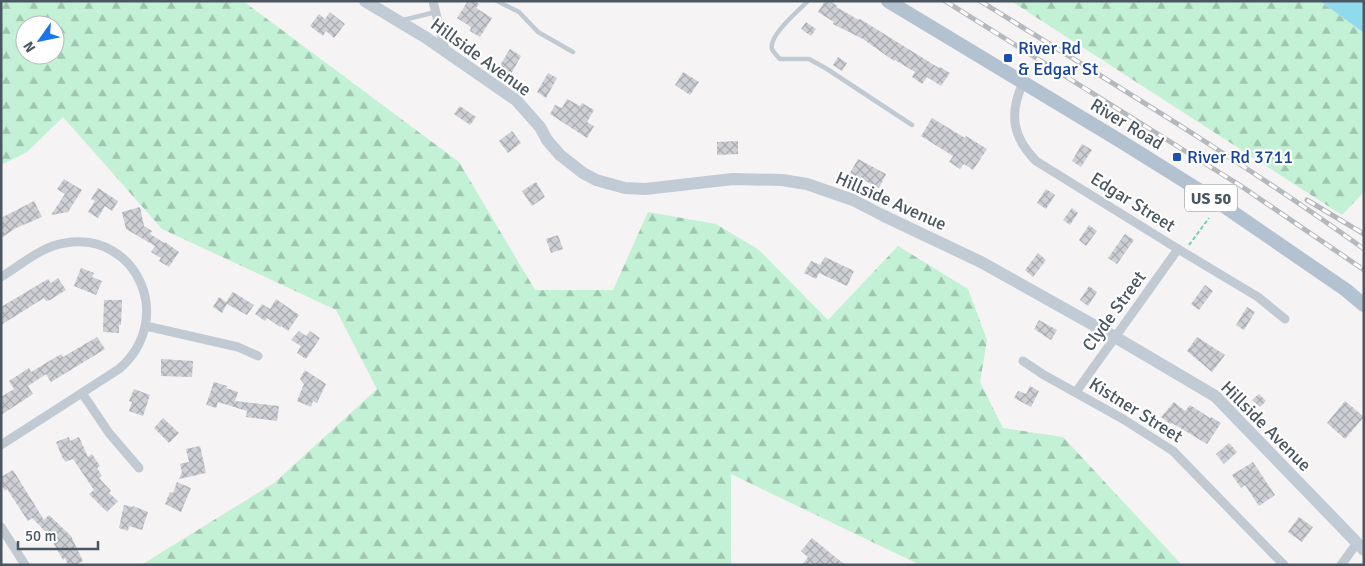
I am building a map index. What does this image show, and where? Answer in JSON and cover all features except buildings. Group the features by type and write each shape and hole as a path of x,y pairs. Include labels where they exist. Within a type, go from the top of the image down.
{"main road":[{"name":"River Road","path":"888,1 1218,202 1346,290 1364,305"}],"street":[{"name":"Hillside Avenue","path":"365,1 445,50 516,100 540,127 547,140 560,155 577,169 596,180 625,188 645,189 757,178 807,184 853,200 981,262 1115,337 1215,396 1360,547"},
{"path":"433,1 445,50"},
{"name":"Edgar Street","path":"1023,83 1016,97 1014,117 1018,137 1036,161 1258,298 1285,318"},
{"path":"1,277 43,250 67,242 97,244 115,253 130,266 139,278 146,296 148,311 146,326 137,350 127,362 1,445"},
{"name":"Clyde Street","path":"1076,392 1178,249"},
{"path":"146,326 238,347 258,356"},
{"name":"Kistner Street","path":"1023,361 1044,375 1123,419 1173,451 1284,565"},
{"path":"82,393 109,433 139,468"},
{"path":"1,527 26,565"},
{"path":"1341,565 1360,547"}],"lane":[{"path":"497,1 519,12 538,32 573,52"},
{"path":"808,1 787,21 772,40 772,48 776,55 780,59 809,59 912,124"},
{"path":"398,21 436,12"}],"path":[{"path":"1178,249 1187,248 1209,218"}],"green space":[{"path":"1,1 243,1 459,162 535,290 613,290 648,212 716,224 759,250 828,320 898,246 968,289 987,340 980,382 1003,428 1063,437 1182,565 920,565 731,474 731,565 141,565 274,483 377,389 336,310 162,229 63,117 27,152 1,165"},
{"path":"1011,1 1320,1 1364,33 1364,192 1342,215"}],"water":[{"path":"1320,1 1364,1 1364,33"}],"railway":[{"path":"945,1 1241,186 1364,270"},
{"path":"980,1 1222,153 1364,249"},
{"path":"1307,200 1364,234"}],"place":[{"name":"River Rd & Edgar St","path":"1008,58"},
{"name":"River Rd 3711","path":"1177,157"}]}
